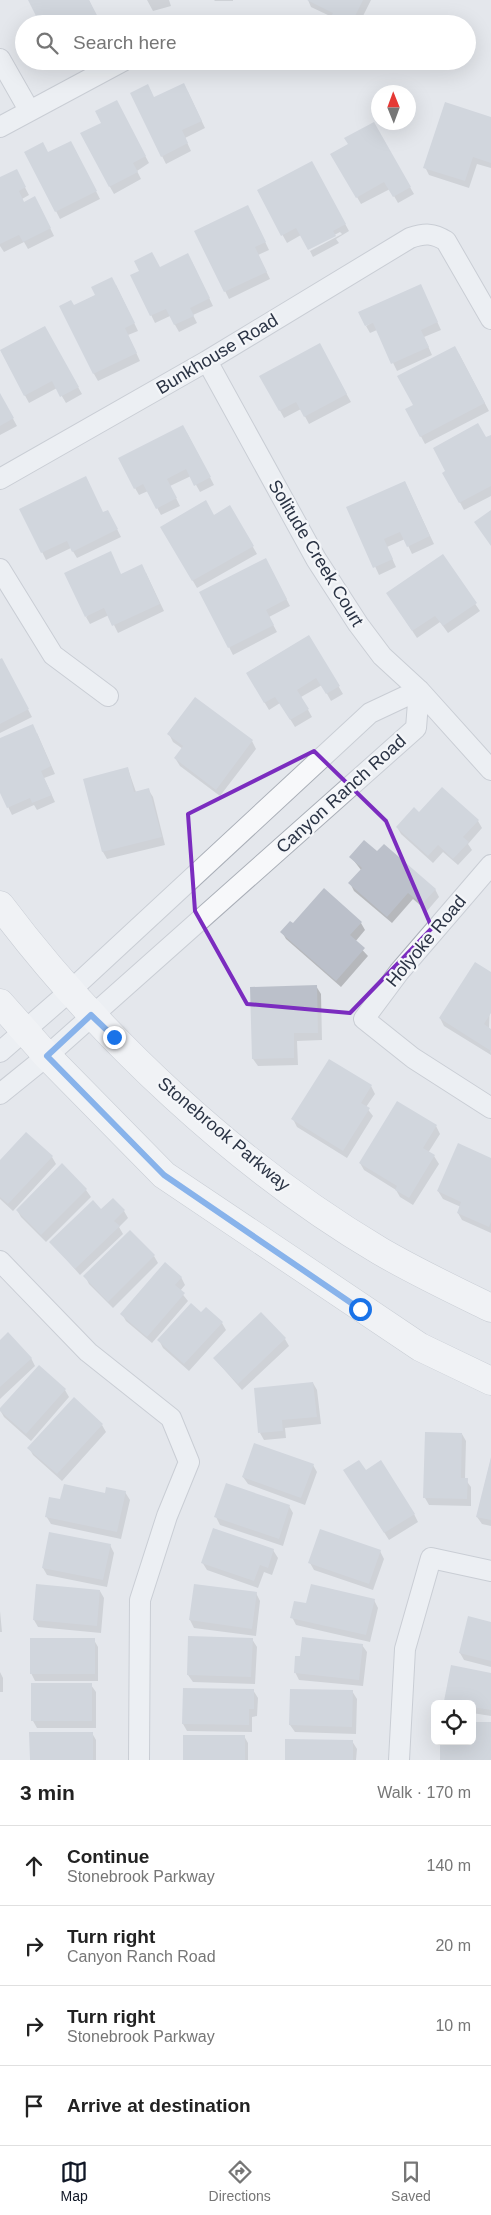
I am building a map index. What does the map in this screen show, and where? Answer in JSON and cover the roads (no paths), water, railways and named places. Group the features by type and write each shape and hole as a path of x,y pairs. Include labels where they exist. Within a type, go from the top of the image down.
{"main road":[{"name":"Stonebrook Parkway","path":"0,905 91,1015 205,1123 285,1187 380,1251 491,1308"},
{"path":"0,1003 47,1056 164,1175 420,1347 491,1381"}],"street":[{"path":"0,59 29,110"},
{"path":"0,127 106,70"},
{"name":"Bunkhouse Road","path":"0,479 207,361 410,238 422,234 435,234 446,241 491,320"},
{"name":"Solitude Creek Court","path":"207,361 336,592 382,656 419,690 491,770"},
{"path":"0,569 53,655 108,696"},
{"path":"0,1052 70,991 370,713 419,690"},
{"name":"Canyon Ranch Road","path":"0,1094 47,1056 416,728 419,690"},
{"name":"Holyoke Road","path":"491,865 399,972 364,1019 413,1058 491,1108"},
{"path":"0,1261 88,1352 171,1418 189,1462 167,1516 140,1600 139,1760"},
{"path":"399,1760 405,1649 431,1558 491,1571"}]}
